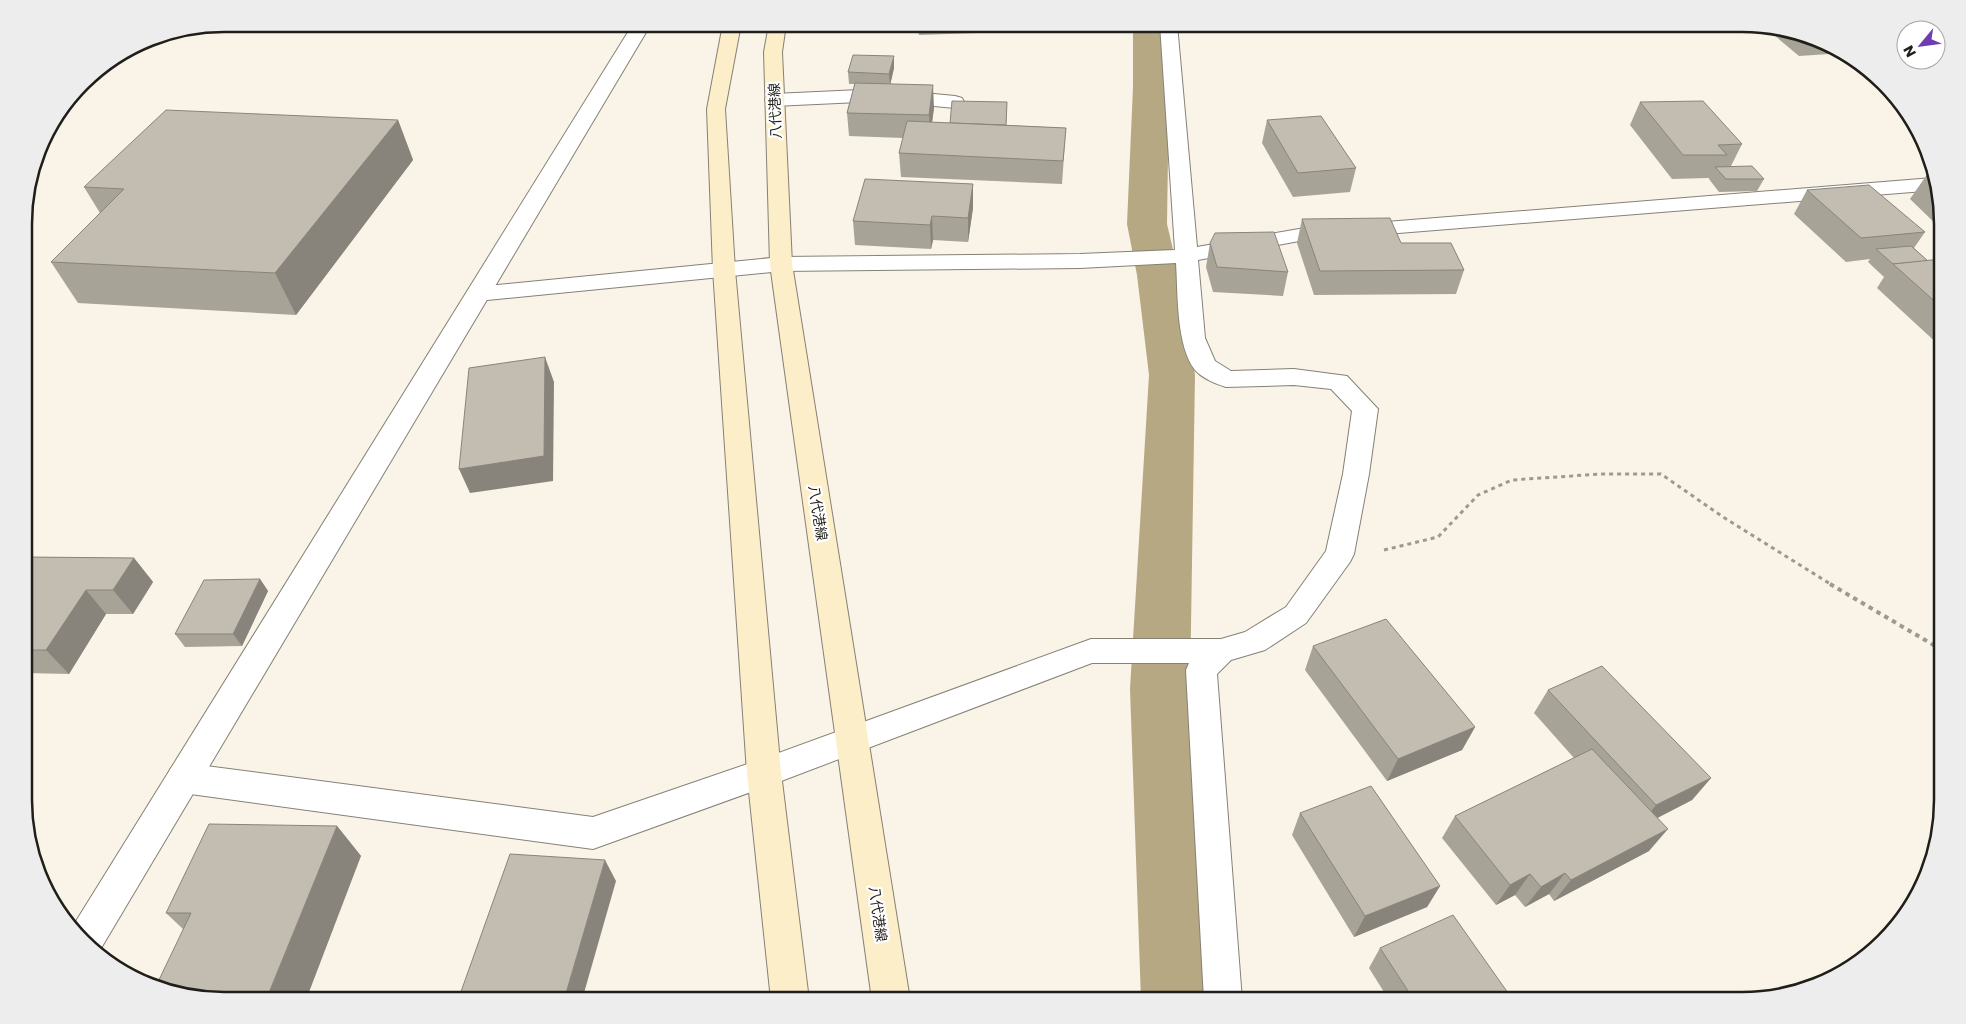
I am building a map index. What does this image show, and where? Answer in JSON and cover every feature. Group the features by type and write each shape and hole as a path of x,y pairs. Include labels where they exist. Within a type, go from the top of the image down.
{"main road":[{"path":"730,32 716,109 724,270 764,773 789,992"},
{"name":"八代港線","path":"776,32 773,52 774,100 781,264 890,992"}],"street":[{"path":"89,935 637,32"},
{"path":"184,778 593,833 764,773 1092,651 1219,651 1254,641 1296,615 1340,554 1356,474 1365,409 1338,382 1294,377 1226,379 1205,366 1194,338 1169,32"},
{"path":"774,100 881,95 955,102"},
{"path":"478,294 781,264 1080,261 1186,256 1299,234 1929,184"},
{"path":"1219,651 1200,670 1221,992"}],"path":[{"path":"1340,554 1377,551 1438,537 1478,495 1512,480 1601,474 1661,474 1723,517 1839,590 1934,645"}],"building":[{"path":"853,55 894,56 889,74 848,72"},
{"path":"855,83 933,85 929,115 847,113"},
{"path":"952,101 1007,102 1006,125 950,123"},
{"path":"1703,101 1742,144 1718,145 1727,155 1683,155 1640,102"},
{"path":"166,110 398,120 275,273 51,262 124,189 84,187"},
{"path":"1321,116 1356,168 1298,173 1267,120"},
{"path":"907,121 1066,128 1063,161 899,153"},
{"path":"1752,166 1764,179 1726,179 1715,167"},
{"path":"865,179 973,184 968,218 932,216 930,225 853,221"},
{"path":"1869,185 1925,232 1861,238 1807,190"},
{"path":"1390,218 1401,243 1451,243 1464,270 1320,271 1302,219"},
{"path":"1274,232 1288,272 1217,267 1210,243 1215,233"},
{"path":"1911,246 1928,261 1893,264 1876,249"},
{"path":"1934,260 1934,301 1893,264"},
{"path":"545,357 544,456 459,469 469,368"},
{"path":"32,557 134,558 113,590 86,590 46,650 32,650"},
{"path":"260,579 233,634 175,634 204,580"},
{"path":"1386,619 1475,727 1398,759 1313,646"},
{"path":"1602,666 1711,778 1656,805 1548,690"},
{"path":"1592,749 1668,829 1571,880 1565,873 1541,887 1530,874 1510,885 1455,816"},
{"path":"1371,786 1440,886 1365,916 1300,813"},
{"path":"209,824 337,826 269,992 199,990 159,980 191,913 166,913"},
{"path":"510,854 605,860 566,992 461,992"},
{"path":"1453,915 1507,992 1409,992 1380,948"}],"waterway":[{"path":"1149,32 1151,87 1147,224 1158,275 1172,375 1160,689 1177,992"}]}
